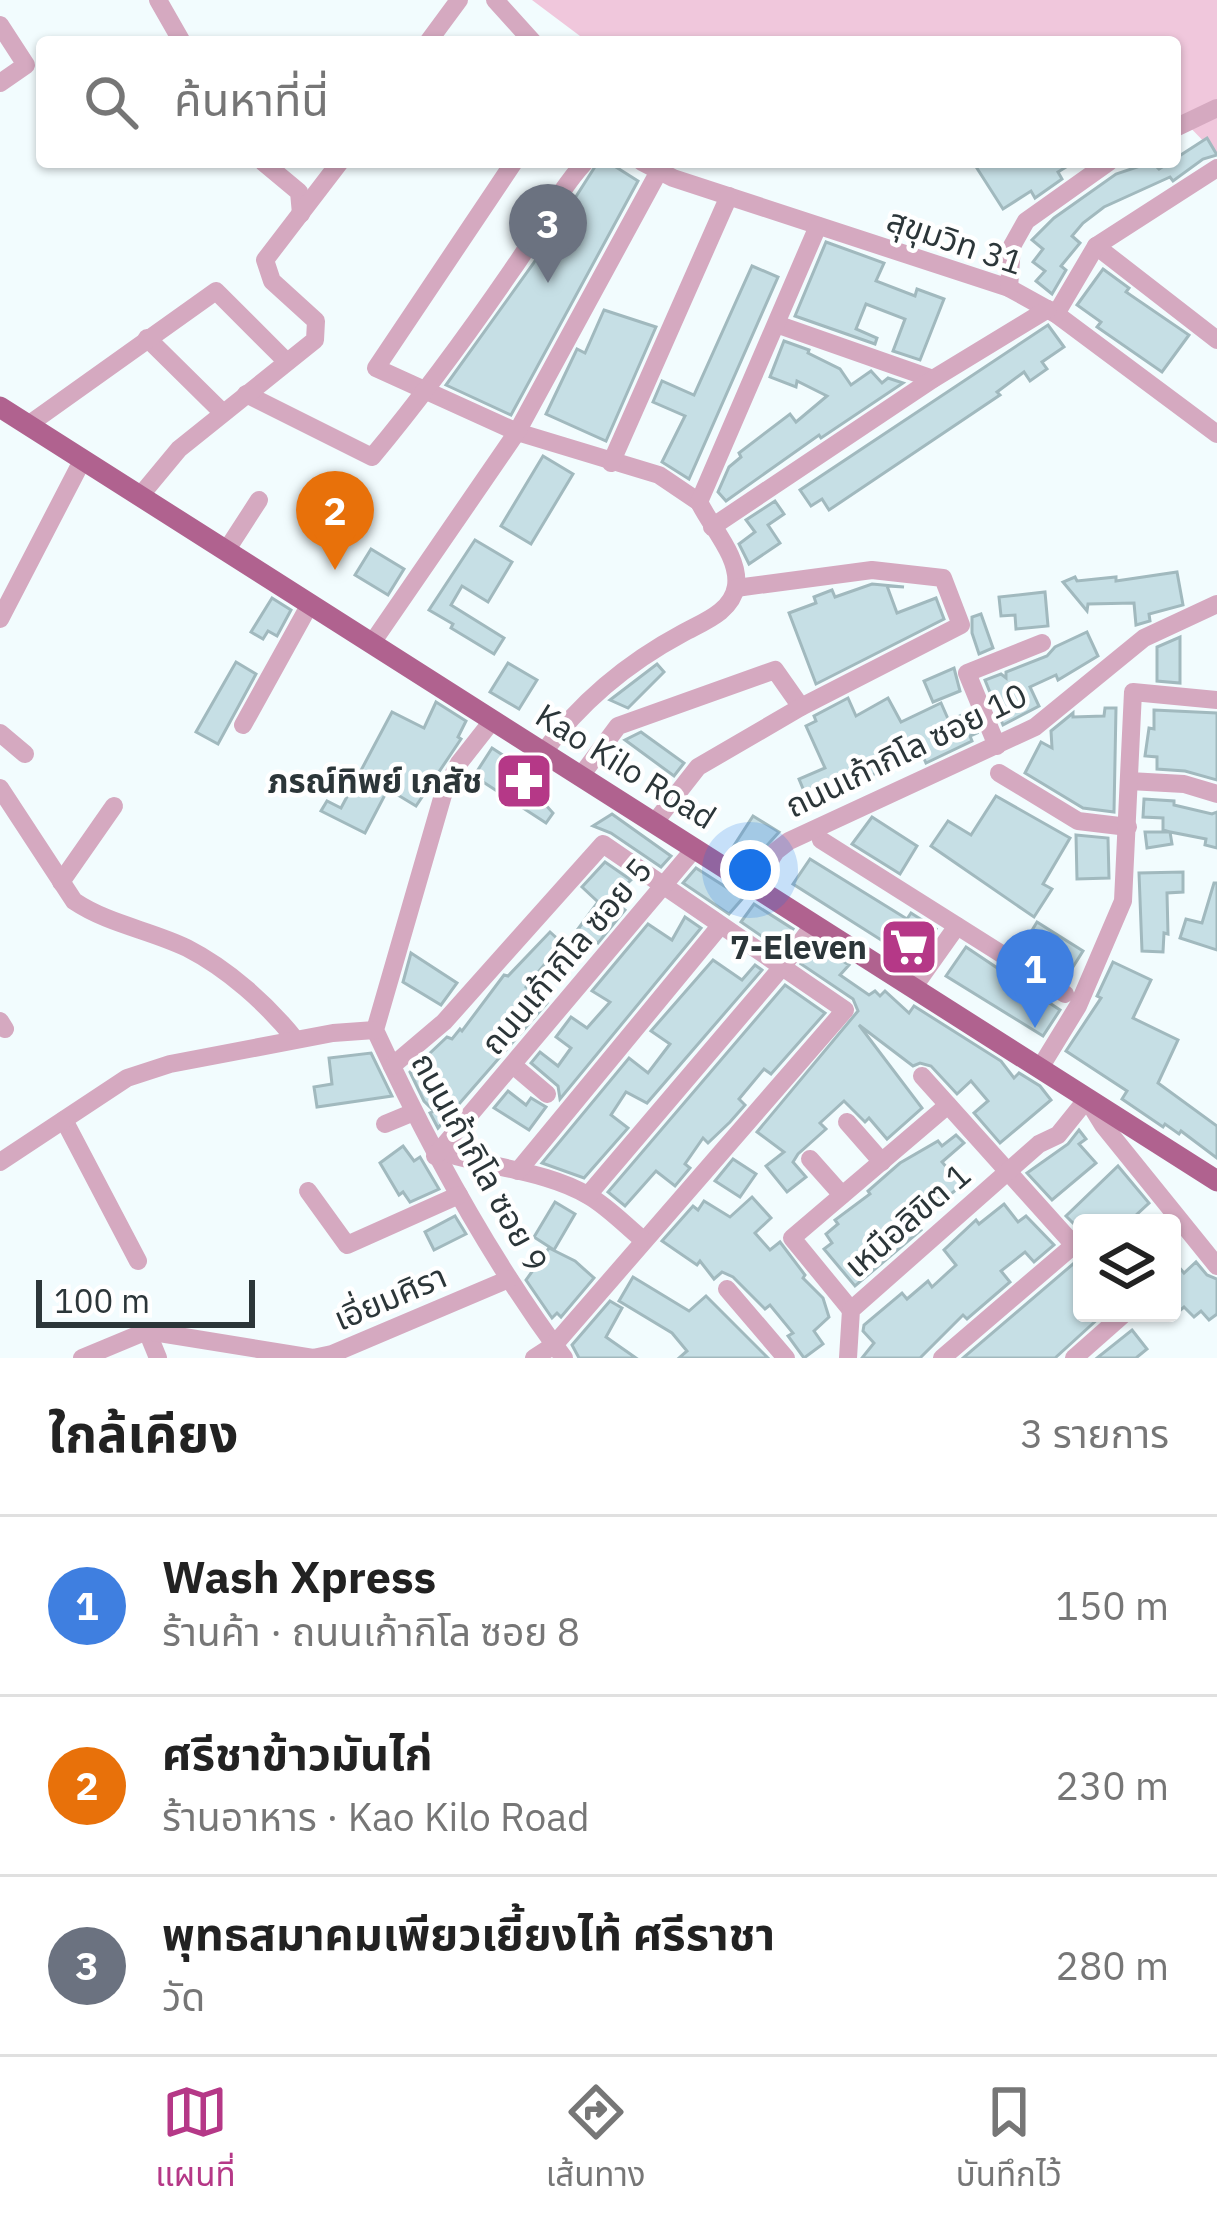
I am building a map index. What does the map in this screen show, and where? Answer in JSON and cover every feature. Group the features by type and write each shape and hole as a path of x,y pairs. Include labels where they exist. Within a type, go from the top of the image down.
{"main road":[{"name":"Kao Kilo Road","path":"1,412 28,424 1217,1181"}],"street":[{"path":"158,0 179,36"},
{"path":"432,36 459,0"},
{"path":"495,0 528,36"},
{"path":"0,25 26,62 0,83"},
{"path":"1181,125 1217,108"},
{"path":"270,168 299,192 302,214"},
{"path":"140,496 178,449 315,340 316,321 272,281 266,260 336,168"},
{"path":"510,168 376,368 517,432 659,476 699,502 734,564 736,588 722,611 657,646 610,680 566,722 544,753"},
{"path":"246,394 373,458 428,391 517,264 560,189 579,168"},
{"path":"372,644 517,432 650,168"},
{"name":"สุขุมวิท 31","path":"656,168 1009,288 1052,311 1217,434"},
{"path":"988,280 1026,221 1096,168"},
{"path":"712,527 933,379 1052,311 1096,246 1217,168"},
{"path":"611,463 729,196"},
{"path":"699,502 818,226"},
{"path":"1009,288 1012,246"},
{"path":"1096,246 1217,340"},
{"path":"28,424 216,291 287,362"},
{"path":"779,325 933,379"},
{"path":"147,338 223,413"},
{"path":"0,620 83,459"},
{"path":"226,550 260,500"},
{"path":"655,822 698,767 801,707 961,625 943,578 872,570 736,588"},
{"path":"243,725 310,604"},
{"name":"ถนนเก้ากิโล ซอย 10","path":"754,885 776,851 789,841 1035,727 1144,638 1217,604"},
{"path":"997,746 967,673 1042,643"},
{"path":"580,777 618,726 775,670 801,707"},
{"path":"1040,1068 1078,1006 1123,901 1133,692 1217,700"},
{"name":"ถนนเก้ากิโล ซอย 9","path":"492,721 459,763 443,795 375,1030 459,1196 559,1352"},
{"path":"0,733 25,754"},
{"path":"999,772 1078,821 1128,827"},
{"path":"1129,781 1184,784 1217,794"},
{"path":"0,788 74,902 188,949 228,975 295,1040"},
{"path":"61,882 114,806"},
{"path":"0,829 19,814"},
{"path":"821,840 1065,994"},
{"path":"392,1066 416,1050 458,1007 603,844 845,1010 642,1239 559,1352 534,1358"},
{"name":"ถนนเก้ากิโล ซอย 5","path":"438,1154 695,848"},
{"path":"588,1195 814,924"},
{"path":"518,1171 720,926"},
{"path":"919,992 961,928"},
{"path":"0,1162 127,1078 170,1064 375,1030"},
{"path":"514,1066 547,1094"},
{"path":"922,1076 1073,1245"},
{"path":"1083,1098 1217,1266"},
{"name":"เหนือลิขิต 1","path":"848,1358 851,1310 1039,1144 1058,1135 1083,1098"},
{"path":"851,1310 792,1238 948,1105"},
{"path":"385,1124 414,1112"},
{"path":"64,1120 138,1261"},
{"path":"847,1122 882,1162"},
{"path":"438,1154 518,1171 588,1195 642,1239"},
{"path":"810,1159 842,1195"},
{"path":"308,1191 347,1245 459,1196"},
{"path":"942,1358 1073,1254"},
{"name":"เอี่ยมศิรา","path":"147,1331 313,1358 509,1279"},
{"path":"727,1289 786,1358"},
{"path":"1074,1358 1115,1322"},
{"path":"82,1358 147,1331 158,1358"}],"shaded area":[{"path":"532,0 1217,0 1217,155 1181,118 1181,36 580,36"}],"building":[{"path":"1207,138 1217,155 1203,159 1173,181 1170,177 1104,207 1072,236 1080,243 1061,266 1066,270 1052,294 1036,281 1045,271 1033,262 1043,249 1032,240 1054,218 1116,174 1134,168 1181,168 1181,155"},
{"path":"594,168 617,168 638,181 511,415 446,385 533,264"},
{"path":"977,168 1064,168 1058,172 1062,179 1035,198 1031,191 1003,209"},
{"path":"826,242 884,263 876,281 915,296 917,289 944,299 920,360 893,351 905,319 866,304 856,329 877,338 875,344 795,316"},
{"path":"752,266 778,277 689,479 662,462 685,416 653,402 662,381 694,395"},
{"path":"1103,269 1129,288 1126,292 1189,335 1162,372 1097,327 1101,322 1077,305"},
{"path":"604,310 656,327 606,441 546,414 577,349 585,353"},
{"path":"1048,325 1064,347 1042,362 1047,369 1030,381 1024,372 997,392 1000,395 829,510 822,499 811,506 800,490"},
{"path":"784,341 840,369 851,385 871,371 882,383 888,378 903,383 726,501 718,492 729,467 741,457 739,453 790,414 796,422 827,396 797,381 796,387 770,377"},
{"path":"543,456 573,474 531,544 501,526"},
{"path":"775,501 784,514 768,525 780,543 749,564 739,544 755,532 746,520"},
{"path":"475,540 512,562 488,602 462,586 451,605 504,638 494,654 429,610"},
{"path":"371,549 404,569 388,595 355,575"},
{"path":"1177,572 1183,605 1149,614 1150,621 1136,625 1134,603 1088,604 1087,611 1063,582 1075,577 1077,581 1116,577 1116,581"},
{"path":"872,584 904,587 887,586 897,613 936,598 944,619 816,684 789,613 816,603 814,597 832,590 835,597"},
{"path":"1045,592 1048,626 1016,629 1015,615 1001,616 999,597"},
{"path":"272,598 291,610 277,636 268,631 263,639 251,632"},
{"path":"981,614 993,648 979,654 972,617"},
{"path":"1087,632 1098,656 1058,680 1056,675 1030,687 1039,706 1003,725 985,680 1001,674 1006,678 1006,672 1047,656 1055,647"},
{"path":"1180,637 1180,683 1157,681 1157,647"},
{"path":"236,662 256,674 218,744 196,732"},
{"path":"508,663 537,680 519,709 490,692"},
{"path":"657,664 664,672 628,708 610,700"},
{"path":"954,668 960,691 933,702 924,681"},
{"path":"848,698 856,716 888,698 901,722 941,703 949,721 968,712 977,733 970,736 972,741 926,763 922,754 867,777 865,773 833,788 837,797 811,808 799,779 825,768 806,726 816,721 814,716"},
{"path":"436,702 466,721 461,739 416,806 388,789 365,833 321,811 327,801 341,808 392,712 424,728"},
{"path":"1105,708 1116,708 1114,812 1083,808 1025,773 1041,742 1052,748 1051,731 1073,713 1073,717 1104,716"},
{"path":"1154,710 1217,713 1217,780 1157,769 1157,757 1145,756 1149,728 1154,729"},
{"path":"641,732 684,763 674,776 625,740"},
{"path":"492,748 544,782 534,792 553,813 546,823 474,776"},
{"path":"996,796 1070,838 1043,884 1052,889 1034,917 931,846 948,821 971,835"},
{"path":"1144,799 1217,812 1217,848 1205,845 1206,839 1163,830 1163,818 1143,817"},
{"path":"612,814 671,856 661,867 593,826"},
{"path":"753,816 779,832 754,860 733,847"},
{"path":"872,817 917,846 900,874 852,844"},
{"path":"1145,832 1170,832 1172,844 1147,848"},
{"path":"1076,835 1108,838 1109,878 1077,879"},
{"path":"810,859 907,919 911,913 936,929 918,956 892,940 889,945 793,884"},
{"path":"605,862 631,880 611,899 625,910 598,943 578,929 598,902 582,887"},
{"path":"696,868 743,898 729,914 683,883"},
{"path":"1183,872 1183,892 1167,893 1168,934 1164,933 1163,952 1142,951 1139,873"},
{"path":"1214,883 1217,950 1180,938 1186,919 1202,923"},
{"path":"754,904 793,929 779,948 741,922"},
{"path":"685,917 701,928 560,1099 558,1086 531,1063 540,1052 558,1066 571,1048 556,1037 571,1017 587,1028 610,1002 592,991 648,924 672,940"},
{"path":"1037,922 1083,951 1066,978 1020,950"},
{"path":"550,932 562,943 526,987 547,1003 438,1128 430,1113 434,1111 410,1072 447,1037 452,1039 462,1031 504,975"},
{"path":"816,944 849,965 840,975 869,995 875,991 880,996 885,991 909,1013 914,1006 1001,1061 1014,1078 1019,1073 1040,1086 1051,1100 1000,1143 974,1113 988,1101 971,1081 957,1094 931,1066 913,1066 859,1025 922,1108 887,1139 869,1118 865,1122 844,1101 820,1123 826,1129 798,1154 793,1162 806,1177 787,1192 766,1166 784,1152 757,1132 858,1011 853,999 801,964"},
{"path":"966,947 1060,1010 1043,1036 946,976"},
{"path":"411,953 457,983 441,1005 403,982"},
{"path":"713,960 742,980 755,965 762,970 647,1103 626,1092 611,1115 628,1128 584,1178 542,1163 629,1058 648,1073 670,1044 651,1031"},
{"path":"1113,962 1151,980 1133,1018 1178,1040 1158,1083 1217,1126 1217,1158 1181,1131 1163,1127 1122,1099 1127,1091 1066,1051 1101,998 1097,996"},
{"path":"785,985 825,1013 771,1074 764,1069 739,1099 745,1105 730,1122 708,1143 703,1138 685,1164 690,1168 675,1186 656,1171 625,1206 608,1192"},
{"path":"371,1053 392,1096 317,1107 314,1087 332,1084 329,1058"},
{"path":"508,1091 526,1105 531,1098 546,1107 529,1130 494,1108"},
{"path":"1079,1130 1086,1139 1079,1144 1096,1163 1052,1200 1027,1173 1068,1144"},
{"path":"956,1135 964,1143 942,1162 962,1185 941,1202 934,1194 909,1215 921,1230 855,1286 824,1249 832,1243 826,1234 838,1224 835,1220 900,1163"},
{"path":"403,1146 414,1161 420,1157 439,1189 410,1202 403,1192 399,1195 380,1163"},
{"path":"733,1159 756,1174 740,1197 715,1181"},
{"path":"1118,1166 1149,1203 1137,1214 1073,1214 1073,1223 1066,1216"},
{"path":"752,1197 771,1218 755,1233 770,1250 780,1242 803,1278 823,1298 829,1317 814,1331 823,1344 804,1358 788,1336 793,1333 770,1305 765,1309 733,1277 722,1272 714,1279 700,1261 697,1265 662,1241 693,1206 698,1210 704,1201 730,1217"},
{"path":"555,1202 575,1214 554,1250 534,1237"},
{"path":"1004,1204 1018,1222 1026,1216 1054,1245 1034,1262 1025,1252 1001,1271 1010,1282 967,1319 963,1315 920,1358 862,1358 874,1343 863,1331 864,1325 902,1293 907,1299 928,1281 932,1287 956,1265 944,1250 976,1220 979,1224"},
{"path":"455,1216 466,1234 434,1250 425,1232"},
{"path":"549,1248 575,1261 594,1278 561,1317 557,1313 552,1318 526,1280"},
{"path":"1196,1262 1217,1279 1217,1314 1209,1320 1201,1311 1194,1317 1184,1307 1181,1310 1181,1270 1184,1273"},
{"path":"1073,1264 1073,1322 1094,1322 1055,1358 963,1358"},
{"path":"633,1277 689,1311 706,1296 768,1358 679,1358 687,1351 672,1333 619,1301"},
{"path":"610,1301 622,1308 606,1337 636,1358 579,1358 572,1345"},
{"path":"1132,1330 1147,1349 1136,1358 1097,1358"}],"place":[{"name":"พุทธสมาคมเพียวเยี้ยงไท้ ศรีราชา","path":"548,283"},
{"name":"ศรีชาข้าวมันไก่","path":"335,570"},
{"name":"ภรณ์ทิพย์ เภสัช","path":"524,781"},
{"name":"7-Eleven","path":"909,947"},
{"name":"Wash Xpress","path":"1035,1028"}]}
